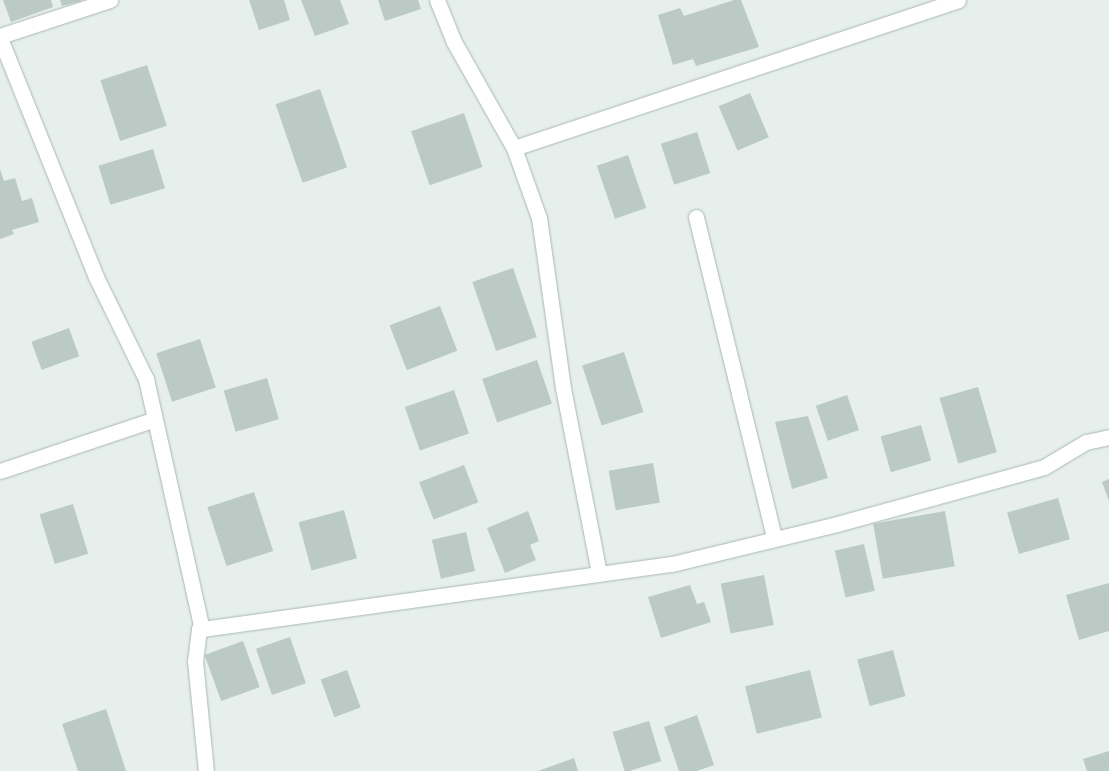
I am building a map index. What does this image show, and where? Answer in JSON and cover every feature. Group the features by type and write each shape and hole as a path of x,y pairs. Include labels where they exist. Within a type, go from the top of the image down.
{"street":[{"path":"110,0 0,37 96,277 146,379 202,628"},
{"path":"437,0 454,42 514,148 539,218 563,388 599,573"},
{"path":"514,148 958,0"},
{"path":"696,217 774,537"},
{"path":"0,471 155,419"},
{"path":"206,771 195,661 199,629 672,564 774,537 837,524 1044,467 1086,442 1109,438"}],"building":[{"path":"3,0 51,0 53,7 11,22"},
{"path":"60,0 81,0 81,1 62,6"},
{"path":"249,0 284,0 290,20 259,30"},
{"path":"301,0 340,0 349,24 315,36"},
{"path":"378,0 418,0 421,9 385,21"},
{"path":"734,0 741,0 759,47 696,66 693,59 673,65 658,15 680,8 684,16"},
{"path":"147,65 167,126 120,141 100,80"},
{"path":"320,89 347,167 303,183 276,104"},
{"path":"750,93 769,137 737,150 719,106"},
{"path":"464,113 483,167 430,185 411,131"},
{"path":"697,132 710,173 674,185 661,144"},
{"path":"153,149 165,188 110,205 98,166"},
{"path":"628,155 646,208 615,219 597,166"},
{"path":"0,169 4,181 15,178 22,201 32,198 39,222 12,230 14,234 0,239"},
{"path":"513,268 537,337 496,351 472,282"},
{"path":"440,306 457,351 407,370 390,325"},
{"path":"69,328 79,356 42,370 31,342"},
{"path":"200,339 216,388 172,402 156,353"},
{"path":"624,352 643,412 602,426 582,366"},
{"path":"537,360 552,403 497,422 482,379"},
{"path":"267,378 279,419 236,432 224,390"},
{"path":"978,387 997,452 958,463 940,398"},
{"path":"454,390 469,433 420,450 405,407"},
{"path":"847,395 859,430 828,441 816,406"},
{"path":"808,416 828,478 792,489 775,422"},
{"path":"921,425 931,461 891,472 881,437"},
{"path":"653,463 660,502 616,510 609,471"},
{"path":"464,465 478,502 434,520 419,482"},
{"path":"1109,479 1109,501 1102,482"},
{"path":"254,492 273,551 227,566 207,507"},
{"path":"1058,498 1070,539 1019,554 1007,513"},
{"path":"73,504 88,554 55,564 40,514"},
{"path":"344,510 357,558 312,570 299,522"},
{"path":"528,511 539,541 530,545 536,560 505,573 487,528"},
{"path":"945,511 955,566 883,579 873,524"},
{"path":"466,532 475,571 441,579 432,540"},
{"path":"864,544 875,591 846,598 835,551"},
{"path":"764,575 774,625 731,633 721,583"},
{"path":"1109,583 1109,631 1079,640 1066,595"},
{"path":"690,585 697,604 704,602 711,622 661,638 648,597"},
{"path":"290,637 306,683 272,695 256,649"},
{"path":"243,641 260,687 221,701 204,655"},
{"path":"893,650 905,696 870,706 857,660"},
{"path":"347,670 361,708 334,717 321,680"},
{"path":"810,670 822,718 757,734 745,686"},
{"path":"106,709 126,771 78,771 62,724"},
{"path":"697,715 714,765 697,771 679,771 664,727"},
{"path":"649,721 661,761 625,771 613,732"},
{"path":"1109,751 1109,771 1087,771 1083,759"},
{"path":"574,758 578,771 538,771"}]}
